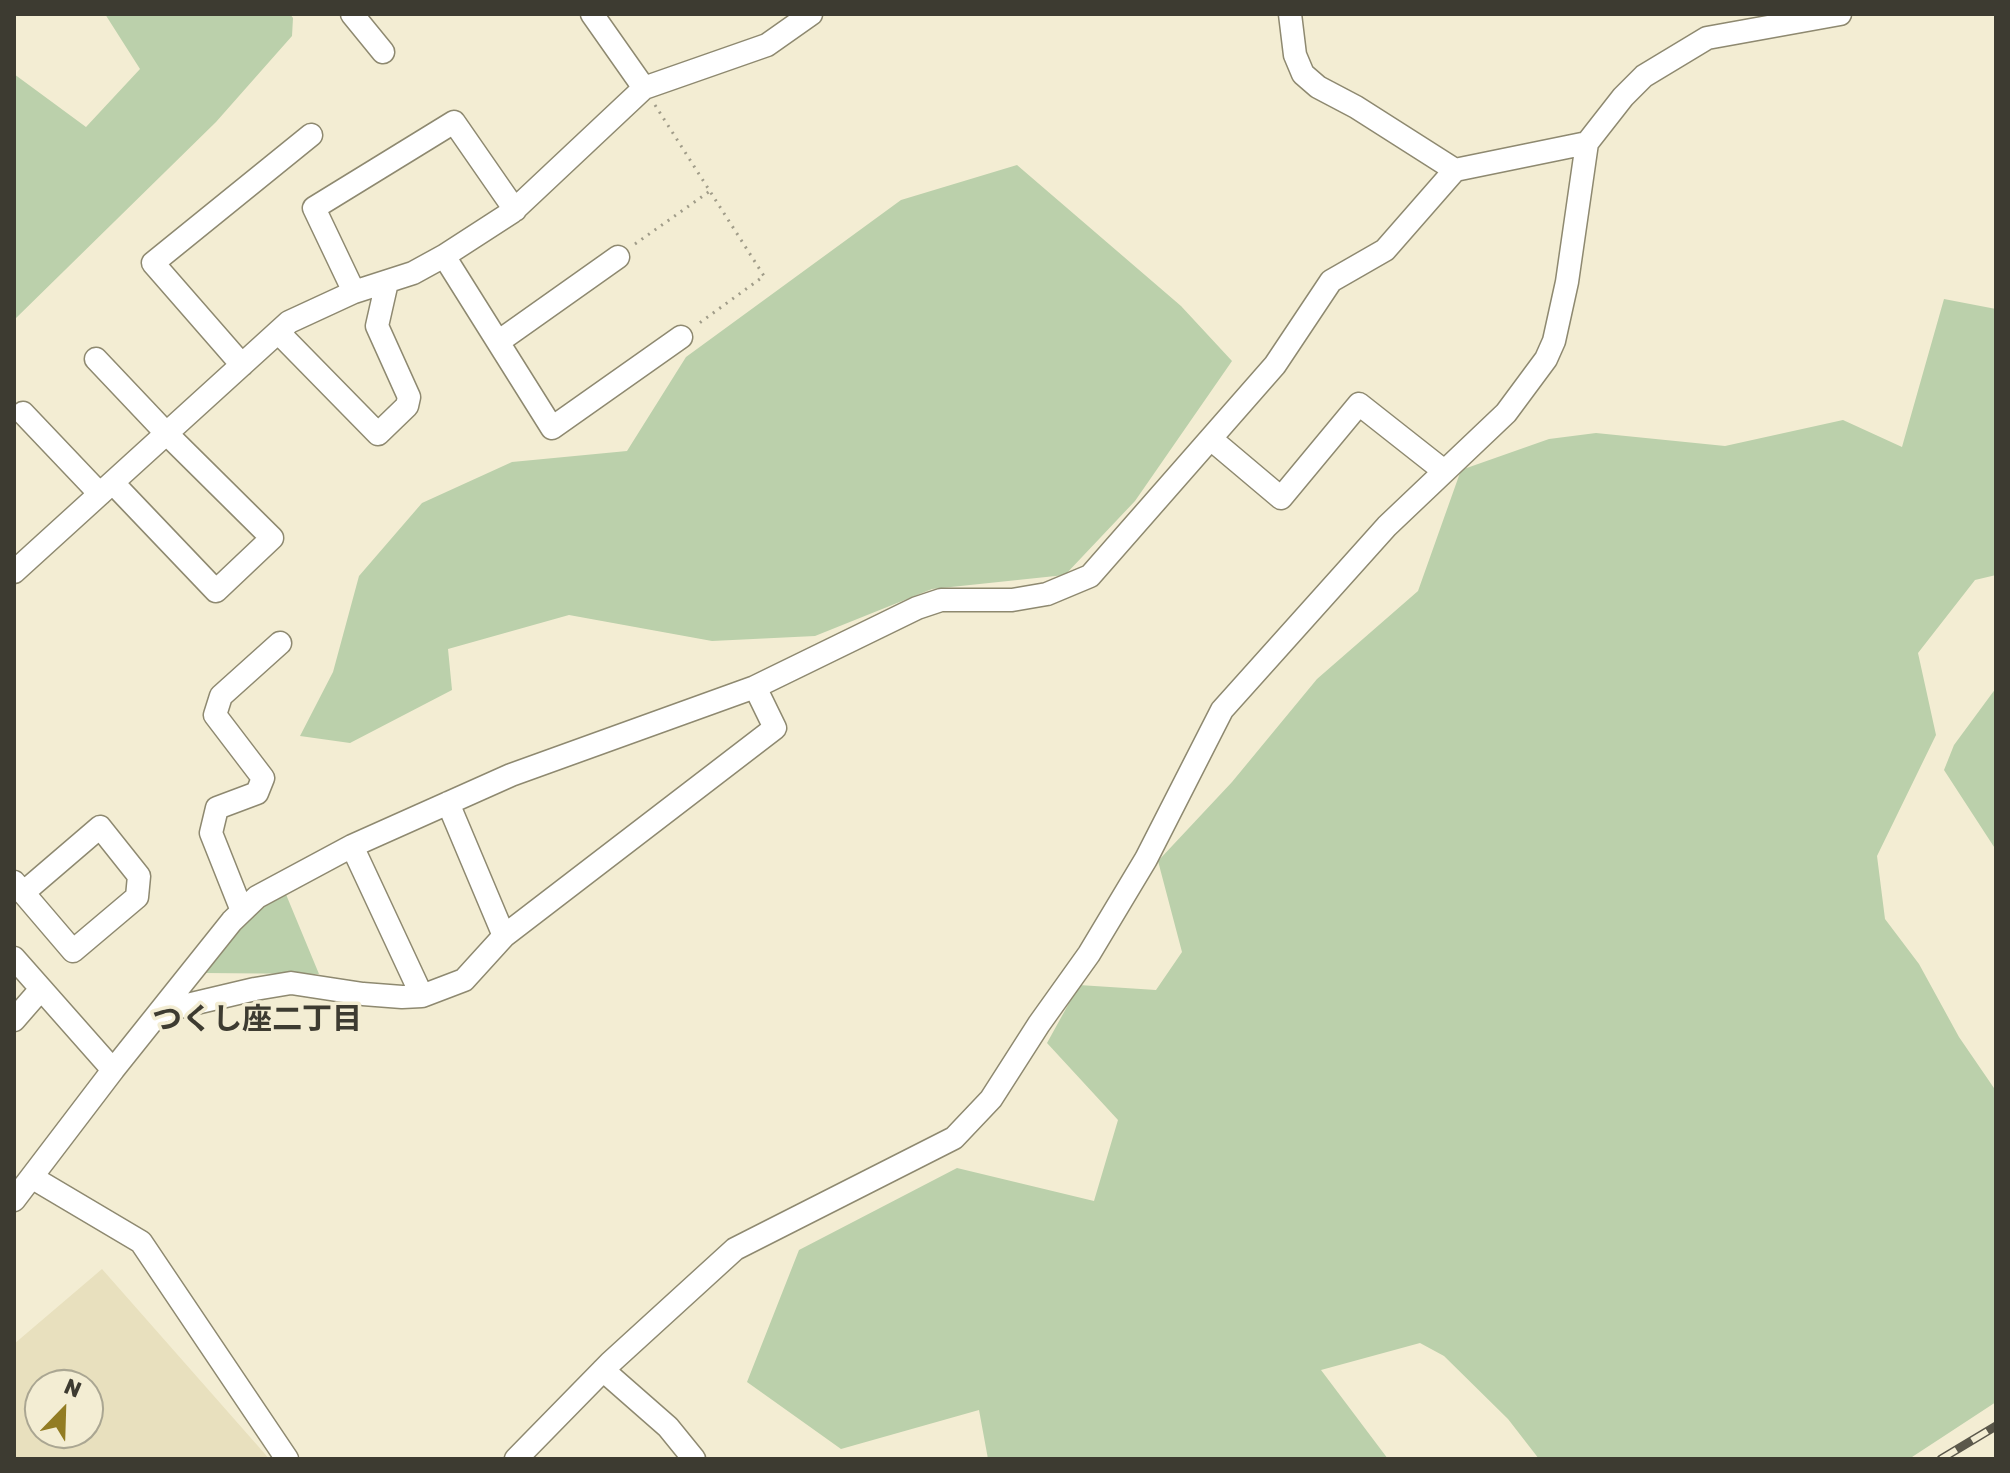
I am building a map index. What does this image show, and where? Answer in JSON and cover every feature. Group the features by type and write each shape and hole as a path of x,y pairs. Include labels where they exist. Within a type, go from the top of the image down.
{"street":[{"path":"352,14 383,52"},
{"path":"592,14 644,88"},
{"path":"14,572 289,322 354,292 413,273 444,256 515,210 644,88 767,45 811,14"},
{"path":"1290,14 1295,55 1303,74 1318,87 1356,107 1455,170"},
{"path":"516,1459 603,1370 735,1249 954,1138 991,1099 1089,954 1146,859 1222,710 1387,526 1506,413 1546,359 1554,341 1567,282 1587,143 1644,76 1707,38 1840,14"},
{"path":"354,292 314,208 454,122 515,210"},
{"path":"242,365 153,263 311,135"},
{"path":"14,1200 113,1070 242,911 257,897 352,846 511,775 755,687 917,608 941,600 1012,600 1047,594 1090,576 1275,365 1331,281 1385,250 1455,170 1587,143"},
{"path":"444,256 552,428 681,337"},
{"path":"498,342 618,257"},
{"path":"278,332 378,434 407,406 409,397 377,326 387,282"},
{"path":"23,413 216,591 272,538 96,359"},
{"path":"1211,439 1281,498 1359,404 1444,471"},
{"path":"242,911 211,833 217,808 257,793 263,778 215,715 221,696 280,643"},
{"path":"162,1011 291,983 363,994 422,996 464,980 504,936 775,728 755,687"},
{"path":"448,803 504,936"},
{"path":"100,827 139,876 137,897 73,951 18,887 100,827"},
{"path":"352,846 422,996"},
{"path":"14,958 113,1070"},
{"path":"14,1020 41,989"},
{"path":"33,1178 141,1242 287,1459"},
{"path":"603,1370 668,1427 694,1459"}],"path":[{"path":"644,88 764,276 681,337"},
{"path":"618,257 710,191"}],"shaded area":[{"path":"102,1269 269,1459 14,1459 14,1344"}],"green space":[{"path":"105,14 290,14 293,18 292,36 216,122 14,320 14,74 86,127 140,69"},
{"path":"1017,165 1181,306 1232,361 1135,501 1065,575 932,589 815,636 712,641 569,615 448,649 452,690 350,743 300,736 333,672 359,576 422,503 512,462 627,451 686,357 901,200"},
{"path":"1944,299 1996,309 1996,575 1975,580 1918,653 1936,735 1877,856 1885,919 1919,964 1959,1037 1996,1091 1996,1402 1909,1459 1539,1459 1508,1419 1444,1356 1420,1343 1321,1370 1388,1459 988,1459 979,1410 841,1449 747,1382 799,1250 957,1168 1094,1201 1118,1120 1047,1043 1079,985 1156,990 1182,952 1158,861 1232,782 1317,679 1418,591 1461,470 1549,439 1596,433 1725,446 1843,420 1902,447"},
{"path":"1996,688 1996,850 1944,770 1954,745"},
{"path":"285,892 319,974 205,973 242,924 260,906"}],"railway":[{"path":"1941,1459 1996,1426"}],"district":[{"name":"つくし座二丁目","path":"257,1020"}]}
